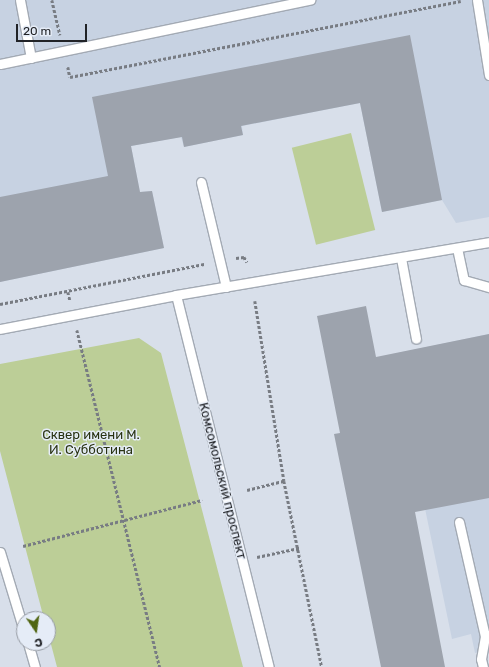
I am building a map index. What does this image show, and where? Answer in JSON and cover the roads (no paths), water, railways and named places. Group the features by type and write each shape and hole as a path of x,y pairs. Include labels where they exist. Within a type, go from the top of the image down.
{"lane":[{"path":"20,0 31,58"},
{"path":"0,64 310,0"},
{"path":"477,0 489,75"},
{"path":"201,182 226,287"},
{"path":"0,329 176,295 489,242"},
{"path":"457,248 464,280 489,287"},
{"path":"401,258 416,339"},
{"name":"Комсомольский проспект","path":"176,295 241,561 269,667"},
{"path":"459,522 487,636 481,659 483,667"},
{"path":"0,552 18,611"},
{"path":"30,651 35,667"}],"park label":[{"name":"Сквер имени М. И. Субботина","path":"91,444"}]}
